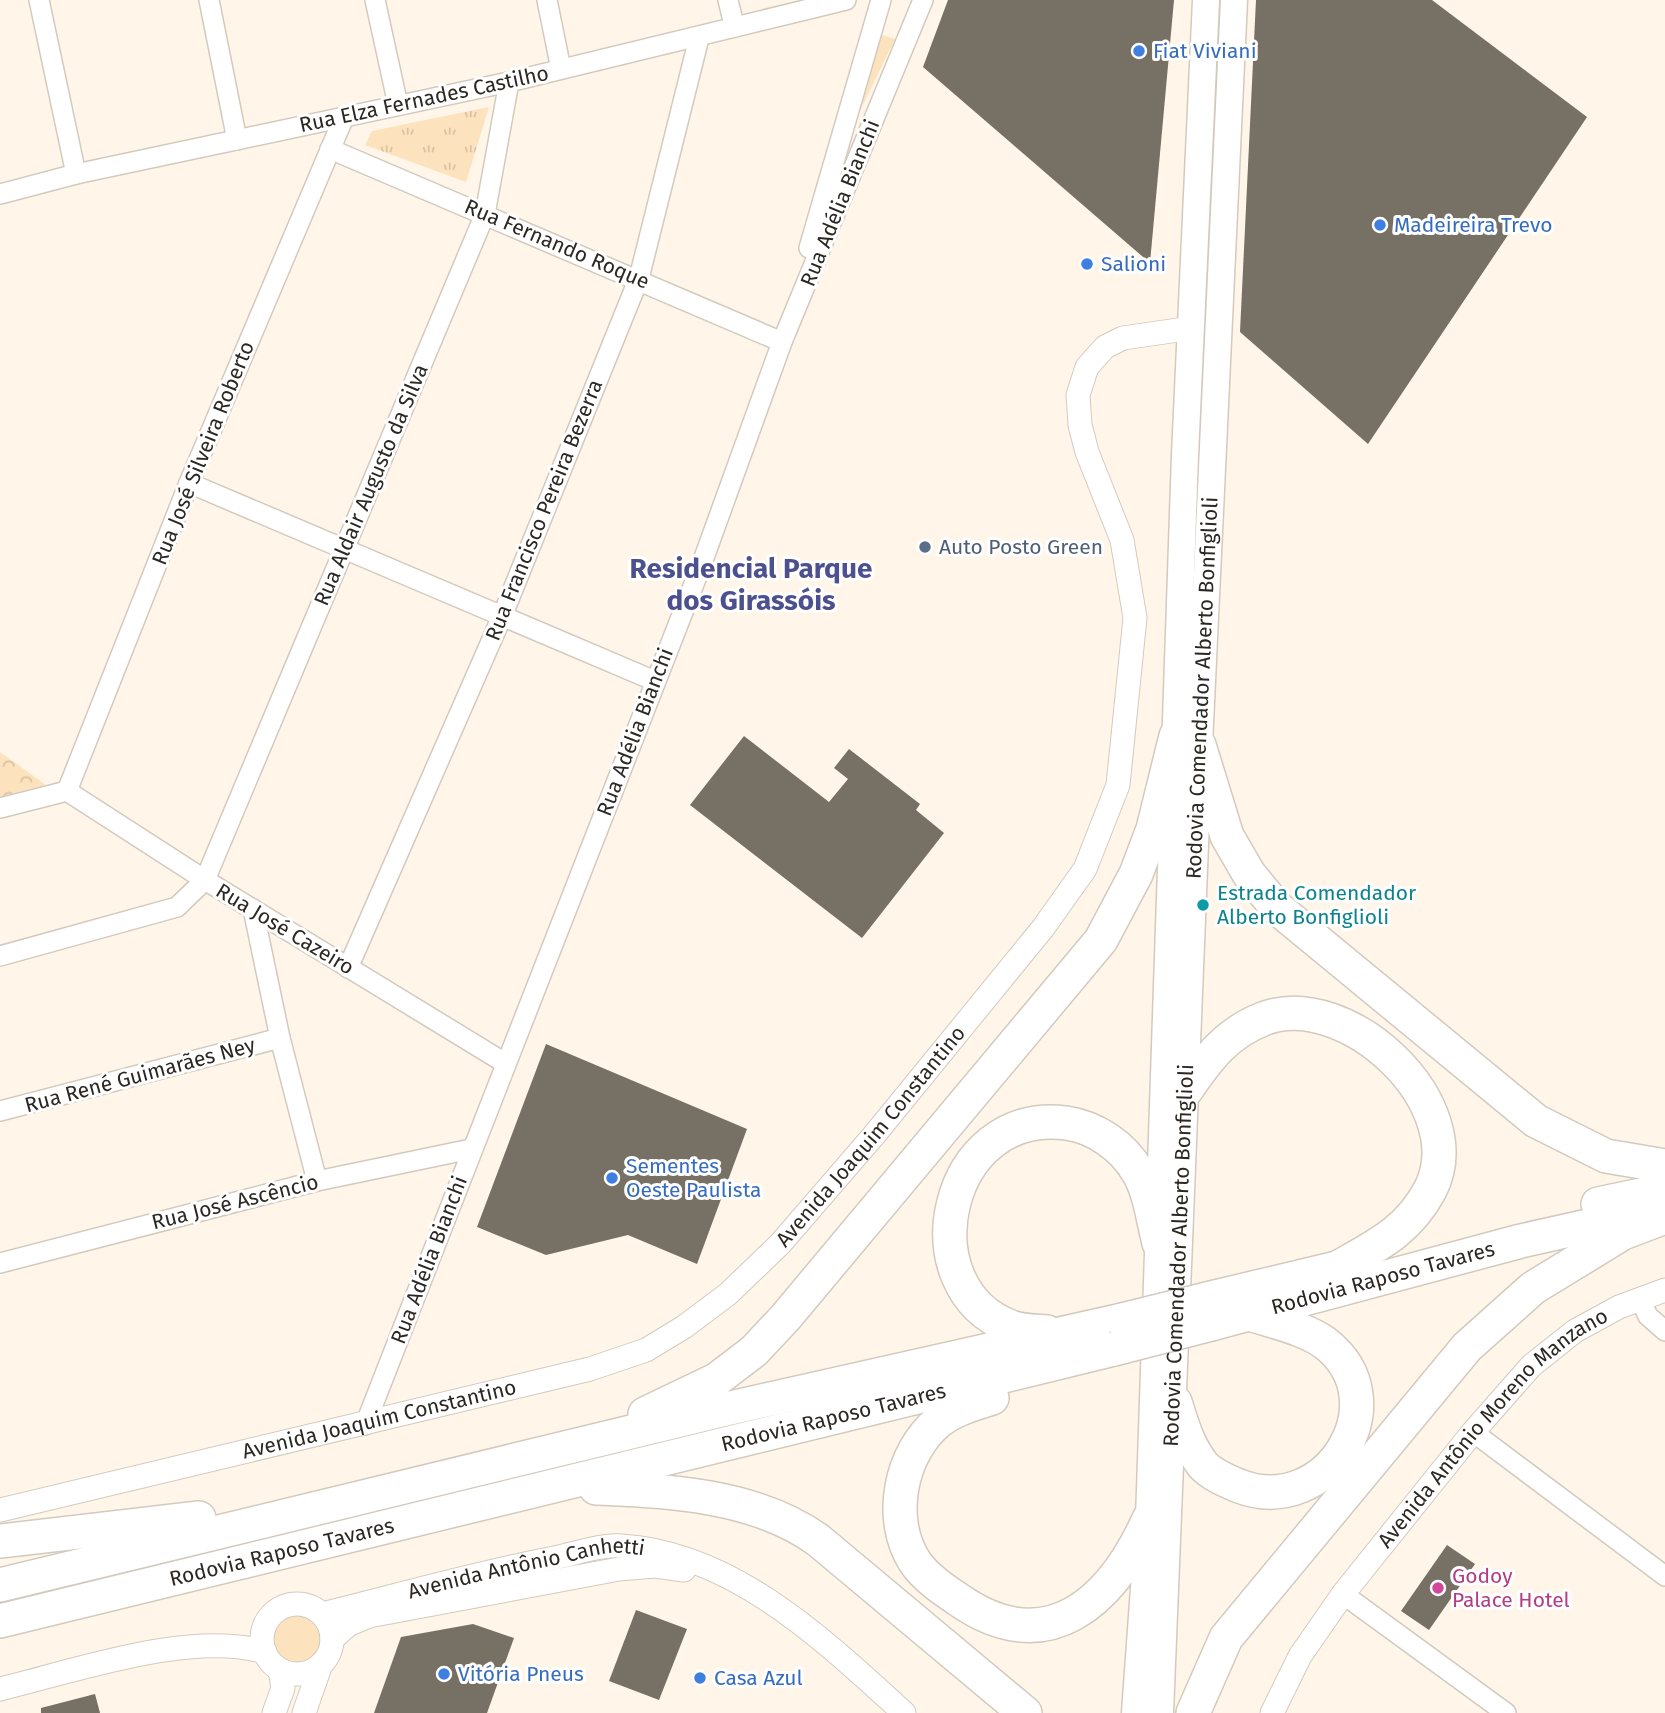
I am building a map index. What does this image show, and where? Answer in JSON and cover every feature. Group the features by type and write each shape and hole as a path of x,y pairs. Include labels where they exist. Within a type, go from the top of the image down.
{"highway":[{"path":"1188,740 1227,836 1249,874 1278,908 1536,1121 1606,1156 1665,1166"},
{"path":"583,1444 716,1380 754,1351 786,1318 1101,940 1136,874 1188,740"},
{"path":"1186,1089 1211,1053 1232,1035 1265,1018 1291,1014 1320,1017 1347,1027 1373,1042 1414,1083 1427,1104 1438,1132 1438,1162 1432,1187 1417,1211 1396,1235 1339,1267"},
{"path":"1060,1334 1011,1327 990,1315 957,1276 950,1251 951,1215 960,1184 980,1149 1012,1128 1047,1120 1077,1124 1093,1130 1120,1149 1138,1171 1158,1243"},
{"name":"Rodovia Raposo Tavares","path":"0,1621 556,1486 1213,1310 1339,1267 1665,1190"},
{"name":"Rodovia Raposo Tavares","path":"1213,1310 1250,1314 1521,1241 1665,1209"},
{"path":"1193,1713 1226,1637 1467,1347 1533,1288 1623,1233 1665,1217"},
{"path":"1175,1402 1194,1450 1204,1466 1223,1480 1267,1493 1294,1489 1334,1466 1350,1440 1357,1412 1353,1385 1340,1359 1315,1337 1250,1314"},
{"name":"Rodovia Raposo Tavares","path":"0,1585 583,1444 1060,1334 1118,1335"},
{"path":"1118,1335 1045,1381 957,1409 937,1422 912,1456 903,1477 902,1527 916,1563 939,1586 986,1616 1032,1626 1074,1614 1104,1592 1135,1550 1149,1519"},
{"path":"556,1486 681,1492 780,1518 818,1541 1025,1713"},
{"path":"0,1541 344,1501"}],"main road":[{"name":"Rodovia Comendador Alberto Bonfiglioli","path":"1160,1713 1186,1089 1192,328 1206,0"},
{"name":"Rodovia Comendador Alberto Bonfiglioli","path":"1135,1713 1149,1519 1158,1243 1234,0"}],"street":[{"path":"39,0 76,174"},
{"path":"209,0 237,140"},
{"path":"376,0 398,105"},
{"path":"547,0 561,69"},
{"path":"728,0 734,25"},
{"name":"Rua Elza Fernades Castilho","path":"0,194 76,174 509,82 699,38 734,25 846,0"},
{"path":"782,342 881,0"},
{"name":"Rua Adélia Bianchi","path":"365,1425 701,566 782,342 922,0"},
{"name":"Rua Francisco Pereira Bezerra","path":"348,968 503,614 639,278 699,38"},
{"name":"Rua Aldair Augusto da Silva","path":"205,880 485,214 509,82"},
{"name":"Rua José Silveira Roberto","path":"66,791 189,483 344,117"},
{"name":"Rua Fernando Roque","path":"330,149 639,278 782,342"},
{"name":"Avenida Joaquim Constantino","path":"0,1510 365,1425 590,1369 646,1350 684,1327 728,1294 780,1244 875,1134 1065,899 1086,869 1118,785 1135,618 1122,540 1087,452 1080,425 1078,395 1087,367 1105,347 1134,335 1192,328"},
{"path":"189,483 344,550 503,614 655,681"},
{"path":"0,808 66,791"},
{"name":"Rua José Cazeiro","path":"66,791 205,880 505,1063"},
{"path":"0,956 177,907 205,880"},
{"path":"253,909 280,1038 317,1181"},
{"name":"Rua René Guimarães Ney","path":"0,1111 280,1038"},
{"name":"Rua José Ascêncio","path":"0,1263 317,1181 471,1149"},
{"name":"Avenida Antônio Moreno Manzano","path":"1272,1713 1300,1656 1343,1594 1473,1432 1531,1366 1574,1331 1665,1290"},
{"path":"1640,1299 1648,1316 1665,1331"},
{"path":"1473,1432 1665,1576"},
{"name":"Avenida Antônio Canhetti","path":"322,1614 519,1565 618,1545 659,1550 730,1577 774,1603 904,1713"},
{"name":"Avenida Antônio Canhetti","path":"332,1639 348,1625 369,1616 620,1569 655,1566 730,1577"},
{"path":"1343,1594 1506,1713"},
{"path":"274,1713 283,1688 280,1670 265,1651 263,1629 277,1610 300,1604 322,1614 332,1639 331,1648 321,1664 304,1713"},
{"path":"0,1689 161,1650 239,1646 265,1651"},
{"path":"280,1670 302,1674 321,1664"}],"green space":[{"path":"882,35 895,39 855,121"},
{"path":"489,107 466,182 365,145 372,131"},
{"path":"0,752 46,785 0,797"},
{"path":"296,1613 306,1615 314,1621 320,1629 320,1649 314,1657 306,1663 296,1665 286,1663 278,1657 272,1649 270,1639 272,1629 278,1621 286,1615"}],"building":[{"path":"948,0 1174,0 1150,263 923,67"},
{"name":"Madeireira Trevo","path":"1256,0 1432,0 1587,117 1368,444 1240,332"},
{"path":"744,736 829,802 848,779 834,768 849,749 920,804 916,810 944,833 862,938 690,805"},
{"name":"Sementes Oeste Paulista","path":"546,1044 747,1129 697,1264 628,1235 546,1255 477,1227"},
{"name":"Godoy Palace Hotel","path":"1447,1545 1475,1564 1429,1630 1401,1611"},
{"path":"636,1610 687,1629 659,1700 609,1681"},
{"path":"473,1624 514,1638 487,1713 374,1713 401,1637"},
{"path":"95,1694 100,1713 41,1713 41,1708"}],"place":[{"name":"Fiat Viviani","path":"1139,51"},
{"name":"Madeireira Trevo","path":"1380,225"},
{"name":"Salioni","path":"1087,264"},
{"name":"Auto Posto Green","path":"925,547"},
{"name":"Estrada Comendador Alberto Bonfiglioli","path":"1203,905"},
{"name":"Sementes Oeste Paulista","path":"612,1178"},
{"name":"Godoy Palace Hotel","path":"1438,1588"},
{"name":"Vitória Pneus","path":"444,1674"},
{"name":"Casa Azul","path":"700,1678"}],"district":[{"name":"Residencial Parque dos Girassóis","path":"751,584"}]}
